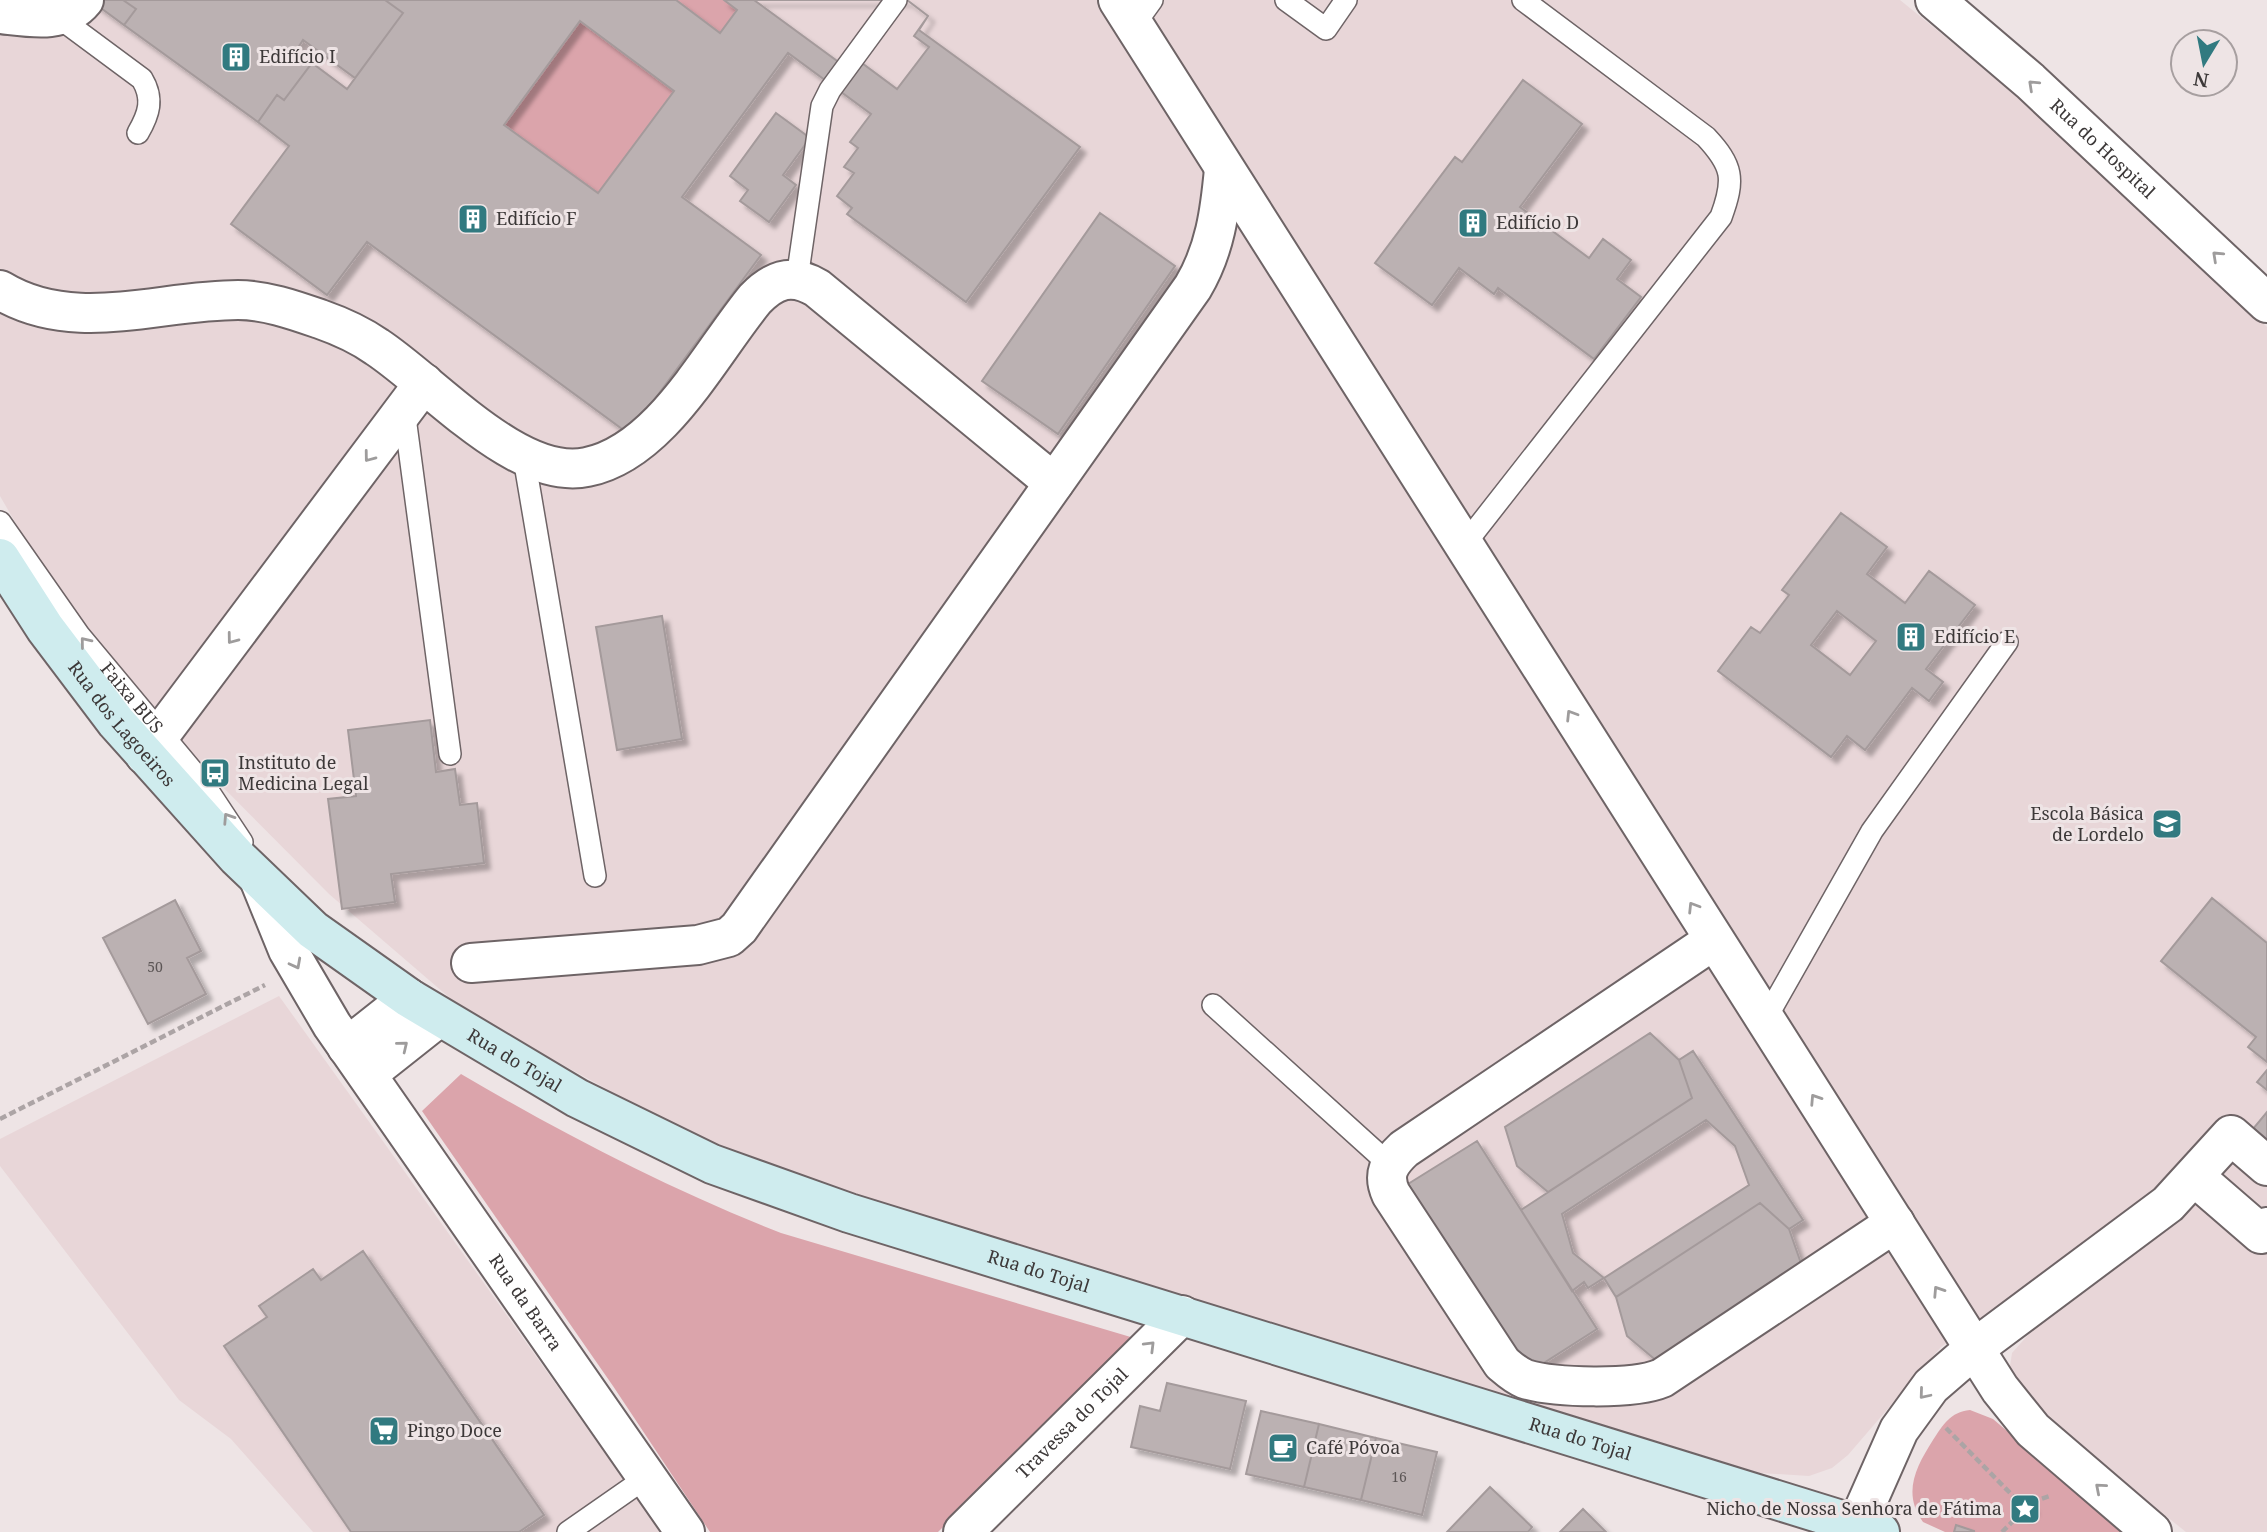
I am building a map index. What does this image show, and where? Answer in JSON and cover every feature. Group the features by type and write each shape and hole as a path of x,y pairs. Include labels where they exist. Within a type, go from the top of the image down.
{"main road":[{"name":"Rua dos Lagoeiros","path":"0,558 77,673 153,745 258,879"},
{"name":"Rua do Tojal","path":"258,879 313,930 424,1008 577,1098 712,1164 849,1213 1868,1528"}],"street":[{"name":"Rua do Hospital","path":"1935,0 2030,81 2267,303"},
{"path":"0,14 38,18 71,8"},
{"path":"1135,8 1224,169 2000,1389 2033,1430 2152,1532"},
{"path":"471,963 698,945 729,937 748,917 1200,276 1216,234 1224,169"},
{"path":"0,290 19,301 69,313 114,313 219,300 241,300 280,306 354,333 414,397 524,458 570,469 604,462 635,447 655,429 755,299 775,282 797,279 817,288 1054,483"},
{"path":"153,745 414,397"},
{"name":"Rua da Barra","path":"258,879 298,968 357,1060 685,1532"},
{"path":"1714,940 1404,1150 1390,1166 1386,1183 1391,1194 1502,1363 1522,1378 1536,1382 1635,1386 1662,1378 1895,1223"},
{"path":"357,1060 424,1008"},
{"path":"1868,1528 1887,1454 1914,1407 1931,1386 1975,1348 2145,1223 2195,1177 2231,1135 2267,1166"},
{"path":"2195,1177 2265,1233"},
{"name":"Travessa do Tojal","path":"963,1532 1182,1315"}],"lane":[{"path":"797,279 822,106 830,90 896,0"},
{"path":"1286,0 1326,29 1346,0"},
{"path":"1464,545 1721,217 1729,195 1726,158 1706,136 1524,0"},
{"path":"71,8 142,79 149,90 150,103 138,133"},
{"path":"414,397 450,754"},
{"path":"524,458 595,876"},
{"name":"Faixa BUS","path":"0,522 153,745"},
{"path":"1765,1020 1872,831 2007,642"},
{"path":"1213,1005 1390,1166"},
{"path":"569,1532 647,1477"}],"path":[{"path":"0,1119 298,968"},
{"path":"1943,1425 2019,1502"},
{"path":"2025,1496 2038,1508 2026,1521 2019,1515 2013,1509 2025,1496"},
{"path":"2002,1532 2019,1515"}],"shaded area":[{"path":"0,0 1900,0 2044,117 2267,327 2267,1532 2186,1532 2041,1416 2009,1373 2012,1353 2028,1335 2006,1301 1941,1347 1848,1455 1832,1468 1809,1476 1760,1473 779,1174 674,1126 465,1011 329,894 187,751 56,593 0,496"},
{"path":"676,0 724,0 737,10 720,33"},
{"path":"580,21 674,91 598,193 504,125"},
{"path":"279,996 661,1532 313,1532 231,1439 179,1400 0,1166 0,1139"},
{"path":"461,1074 618,1160 781,1233 1134,1338 938,1532 710,1532 613,1386 422,1111"},
{"path":"1970,1410 1993,1419 2125,1532 1945,1532 1923,1522 1913,1501 1912,1490 1917,1470 1944,1424 1957,1413"}],"building":[{"path":"90,0 123,0 136,9 124,25"},
{"name":"Edifício I","path":"123,0 385,0 403,13 355,78 303,40 296,51 312,63 284,100 277,95 258,122 124,25 136,9"},
{"name":"Edifício F","path":"385,0 676,0 720,33 737,10 724,0 907,0 928,16 919,30 1080,147 966,302 847,214 852,208 837,196 854,173 844,167 858,148 850,142 871,114 788,53 682,197 761,255 629,434 367,242 327,295 231,224 289,146 258,122 277,95 284,100 312,63 347,89 403,13","holes":["580,21 674,91 598,193 504,125"]},
{"path":"754,0 907,0 928,16 914,36 929,47 897,89 847,52 840,63"},
{"name":"Edifício D","path":"1523,80 1582,124 1520,207 1589,258 1603,239 1631,260 1617,279 1641,297 1594,359 1498,288 1494,294 1459,268 1432,305 1375,263 1455,157 1462,162"},
{"path":"776,113 810,138 783,175 796,185 769,222 740,201 748,190 730,176"},
{"path":"1100,213 1175,266 1058,434 982,381"},
{"name":"Edifício E","path":"1841,513 1887,547 1867,574 1905,603 1929,571 1975,605 1926,669 1943,682 1929,701 1912,688 1865,750 1847,736 1831,757 1718,671 1751,627 1760,633 1789,595 1782,590","holes":["1837,611 1876,641 1850,675 1811,645"]},
{"path":"662,616 682,739 617,750 596,627"},
{"path":"430,720 436,772 455,769 460,805 477,803 484,863 391,874 395,902 342,909 328,799 356,796 348,730"},
{"path":"2212,898 2267,943 2267,1062 2248,1047 2256,1037 2161,961"},
{"path":"175,900 201,951 187,958 206,994 148,1024 103,938"},
{"path":"1650,1033 1679,1060 1692,1098 1548,1192 1517,1166 1505,1127"},
{"path":"1693,1051 1803,1220 1789,1229 1760,1203 1616,1297 1604,1278 1588,1288 1584,1282 1572,1291 1521,1210 1692,1098 1679,1060"},
{"path":"2267,1070 2267,1090 2257,1082"},
{"path":"2267,1112 2267,1142 2252,1130"},
{"path":"1706,1120 1735,1146 1749,1185 1604,1278 1573,1253 1562,1214"},
{"path":"1477,1141 1597,1329 1528,1373 1408,1184"},
{"path":"1760,1203 1789,1229 1803,1269 1658,1362 1627,1336 1616,1297"},
{"name":"Pingo Doce","path":"363,1251 544,1515 519,1532 351,1532 224,1346 267,1317 259,1306 313,1269 321,1280"},
{"path":"1167,1383 1246,1401 1230,1469 1131,1447 1140,1406 1160,1411"},
{"path":"1261,1411 1319,1424 1304,1487 1246,1474"},
{"path":"1319,1424 1376,1438 1361,1500 1304,1487"},
{"path":"1376,1438 1437,1452 1422,1515 1361,1500"},
{"path":"1490,1487 1532,1527 1528,1532 1447,1532"},
{"path":"2025,1503 2032,1508 2026,1515 2019,1509"},
{"path":"1583,1509 1606,1532 1560,1532"},
{"path":"1956,1525 1974,1531 1974,1532 1954,1532"}],"place":[{"name":"Edifício I","path":"236,57"},
{"name":"Edifício F","path":"473,219"},
{"name":"Edifício D","path":"1473,223"},
{"name":"Edifício E","path":"1911,637"},
{"name":"Instituto de Medicina Legal","path":"215,773"},
{"name":"Escola Básica de Lordelo","path":"2167,824"},
{"name":"Pingo Doce","path":"384,1431"},
{"name":"Café Póvoa","path":"1283,1448"},
{"name":"Nicho de Nossa Senhora de Fátima","path":"2025,1509"}]}
